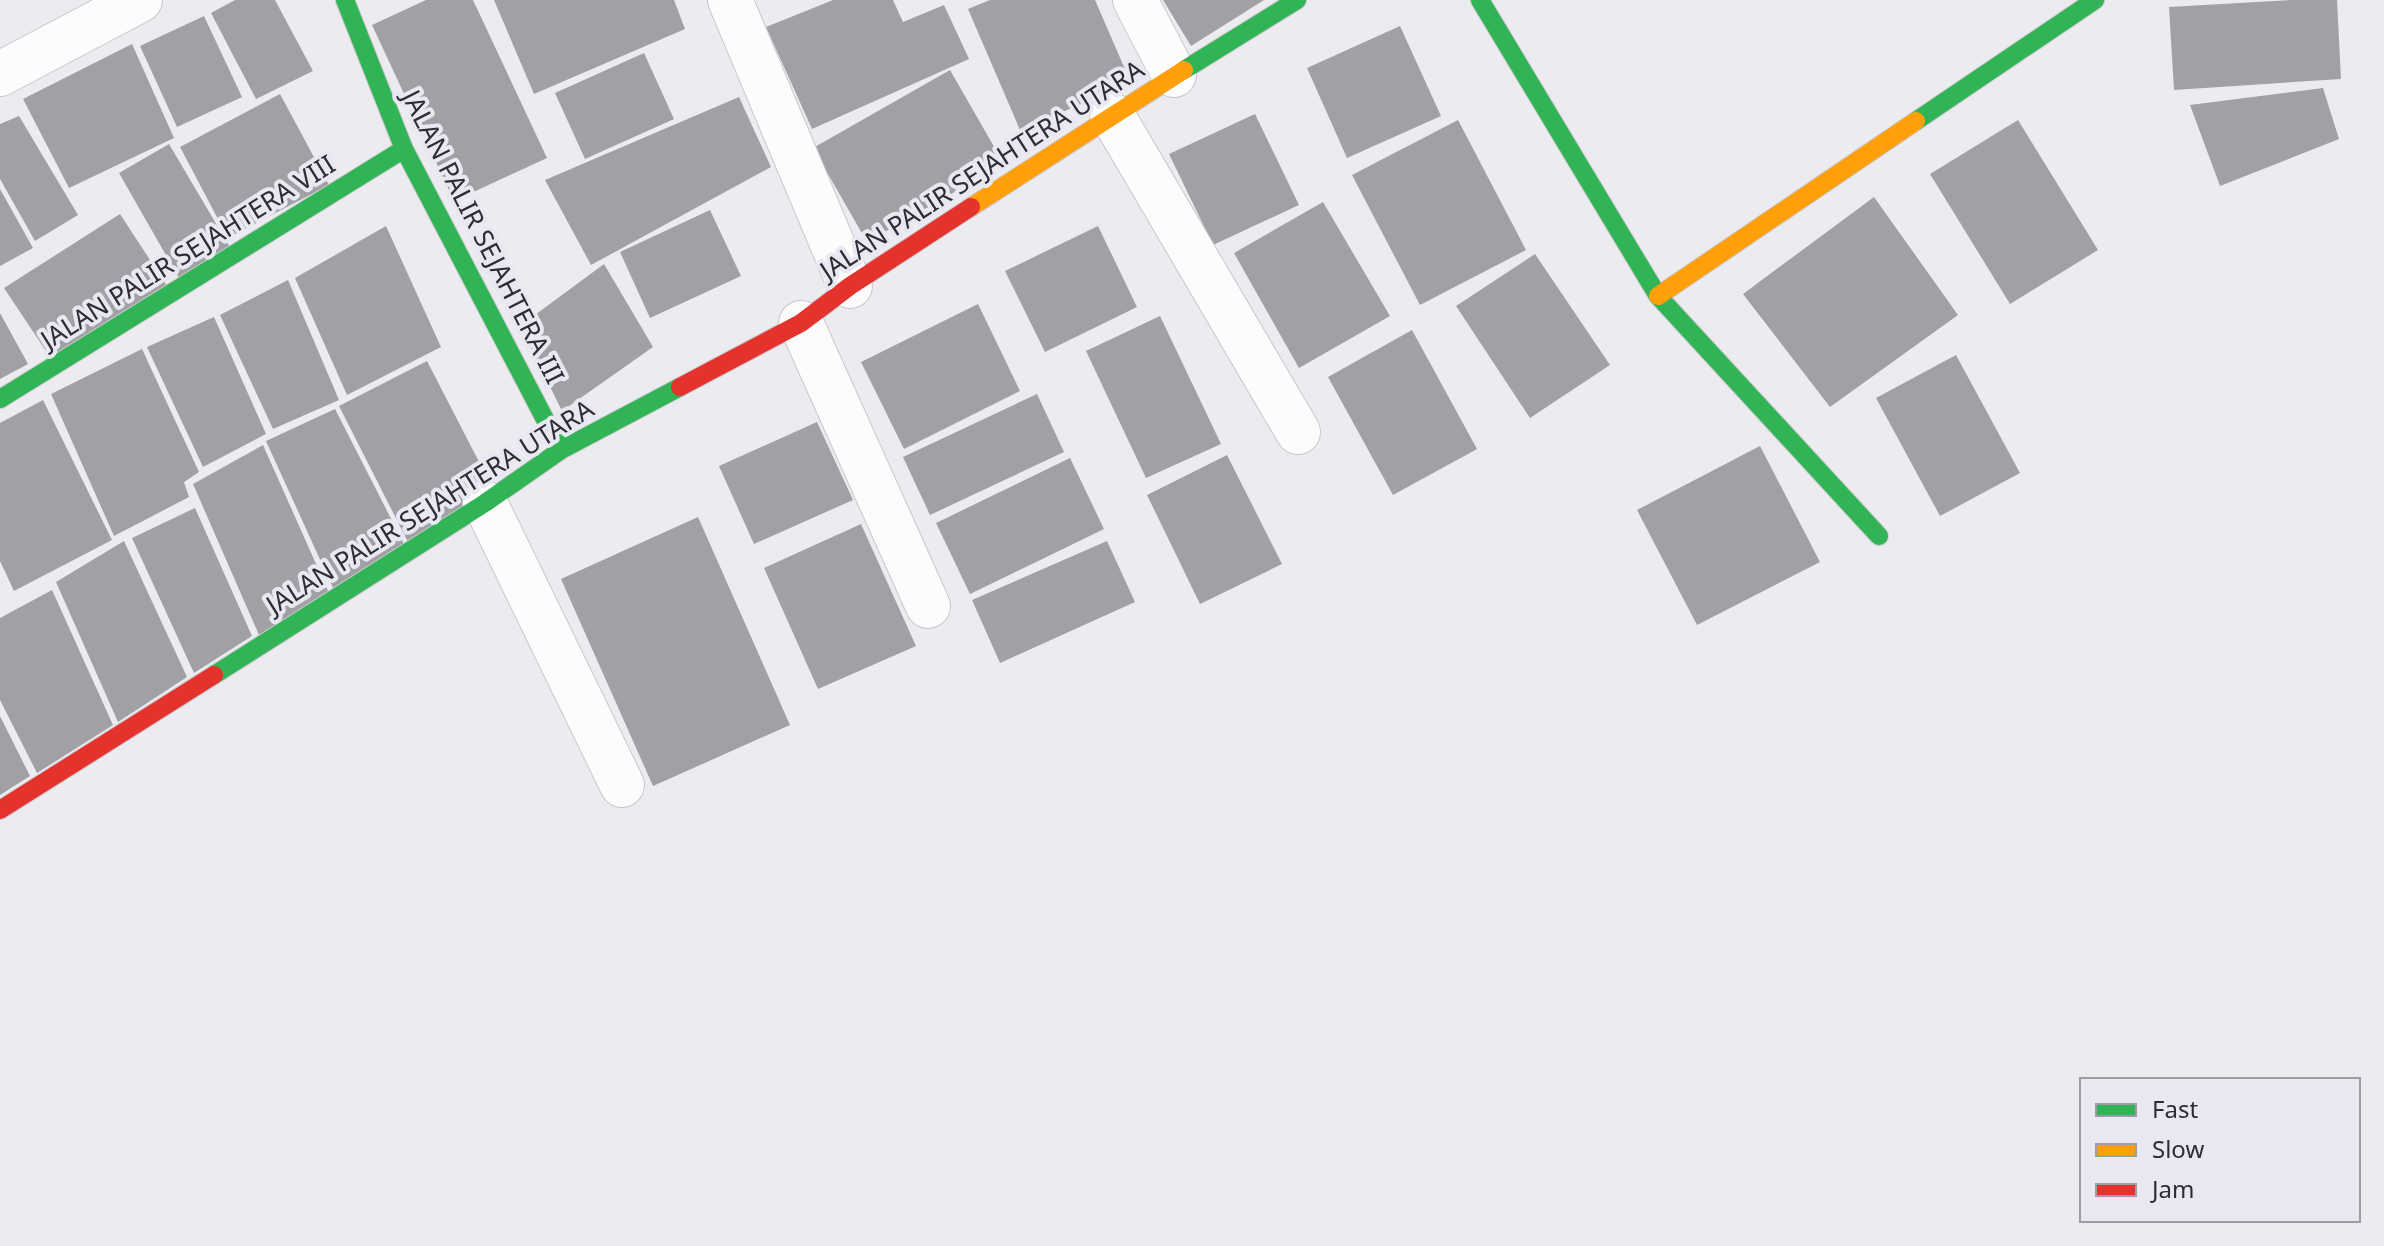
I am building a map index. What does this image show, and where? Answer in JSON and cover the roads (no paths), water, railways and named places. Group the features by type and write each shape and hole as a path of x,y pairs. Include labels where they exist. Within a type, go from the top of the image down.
{"street":[{"path":"0,74 140,0"},
{"name":"JALAN PALIR SEJAHTERA III","path":"345,0 404,149 561,450"},
{"path":"730,0 850,286"},
{"path":"1135,0 1174,75"},
{"name":"JALAN PALIR SEJAHTERA UTARA","path":"0,810 485,503 561,450 801,323 850,286 1112,115 1297,0"},
{"path":"1480,0 1658,296 1879,536"},
{"path":"1658,296 2095,0"},
{"path":"1112,115 1298,432"},
{"name":"JALAN PALIR SEJAHTERA VIII","path":"0,399 404,149"},
{"path":"801,323 928,606"},
{"path":"485,503 622,785"}]}
